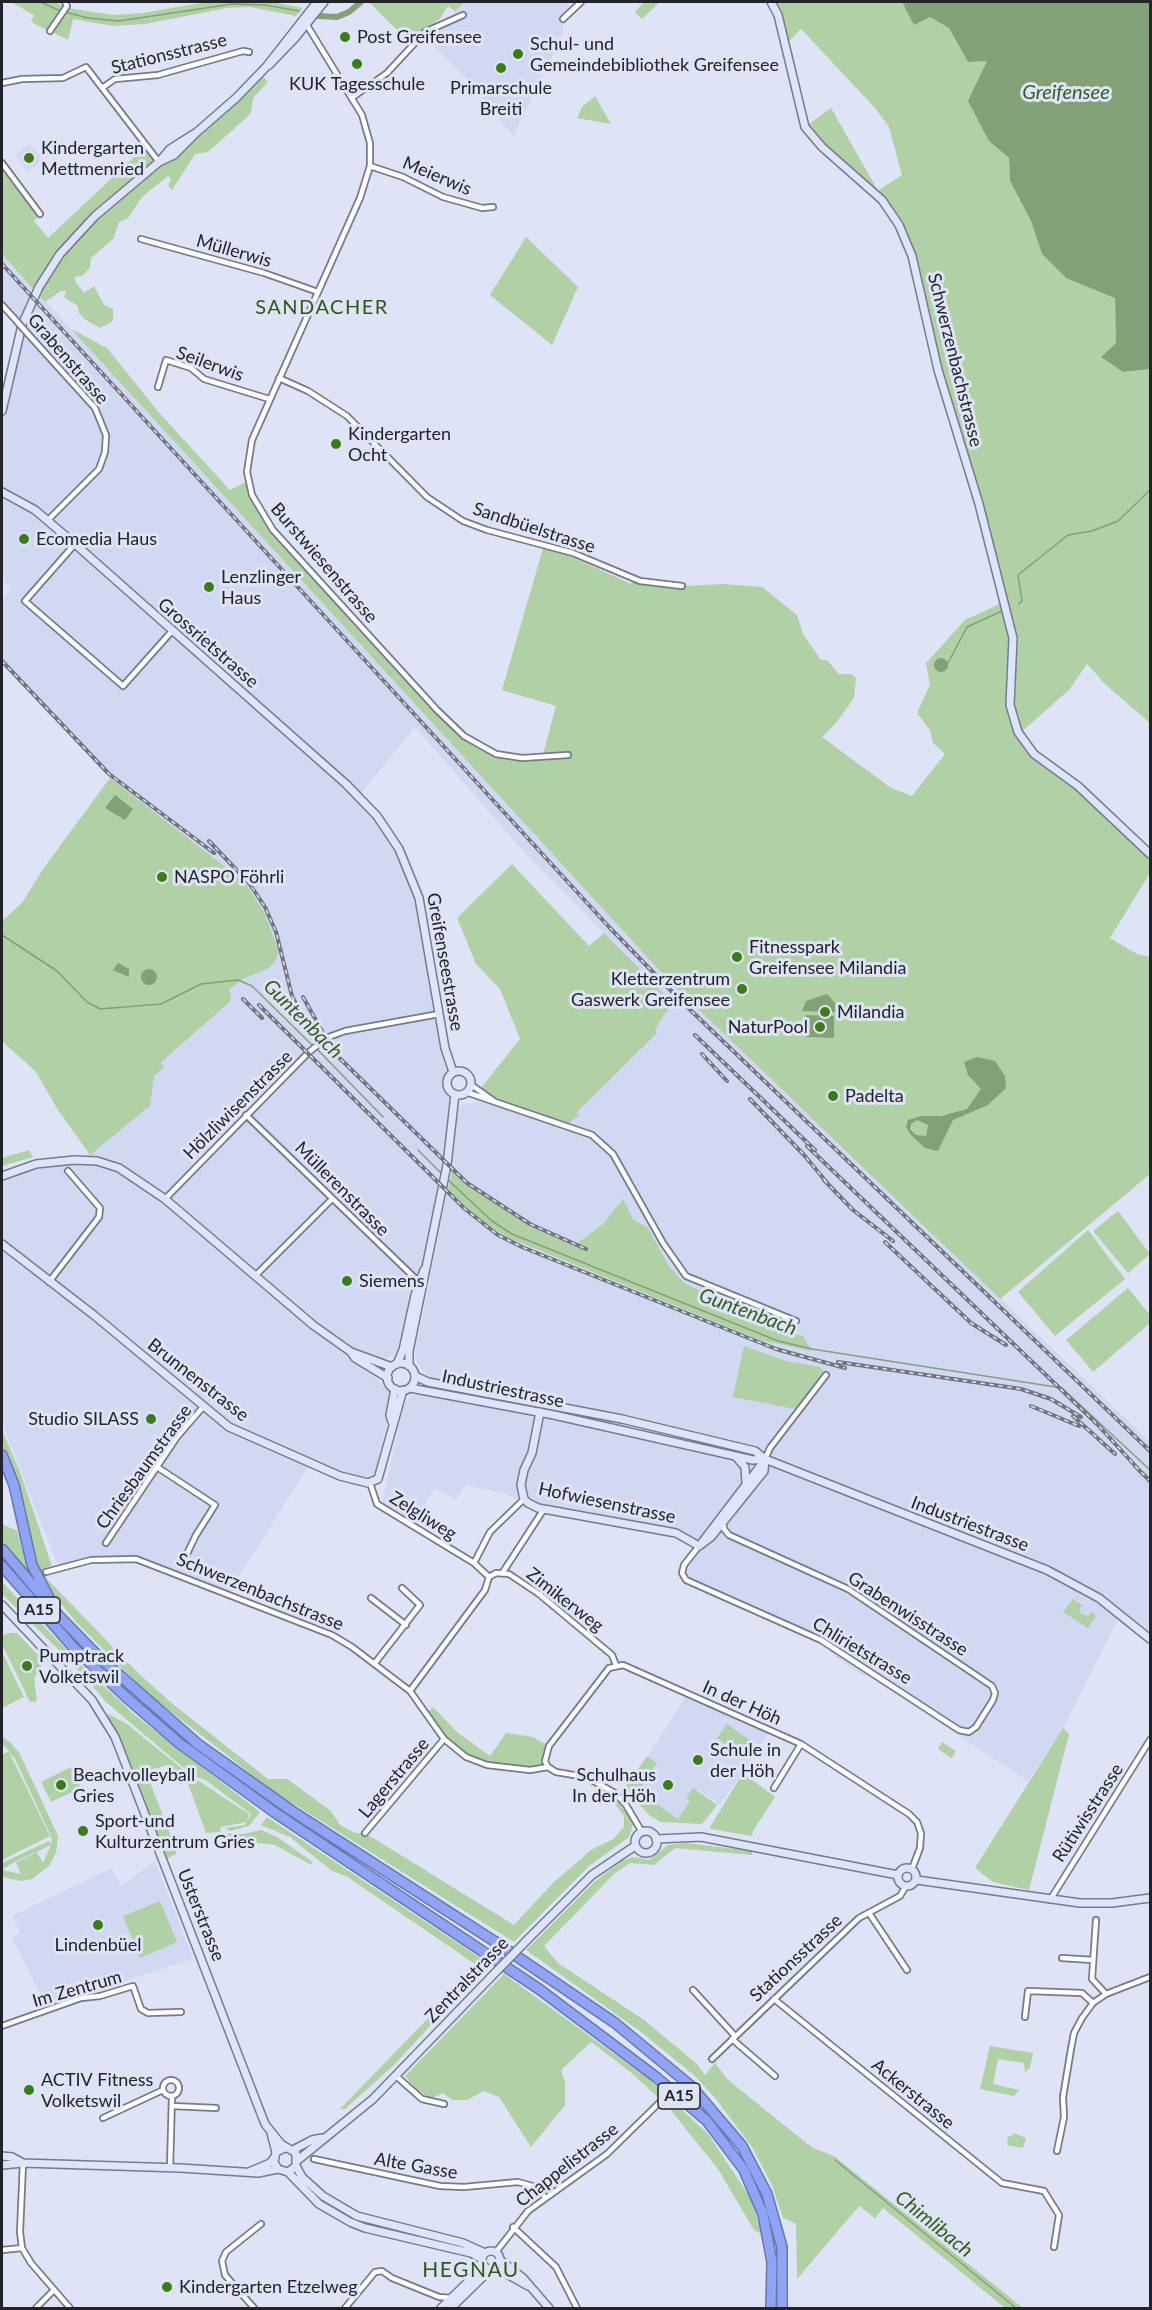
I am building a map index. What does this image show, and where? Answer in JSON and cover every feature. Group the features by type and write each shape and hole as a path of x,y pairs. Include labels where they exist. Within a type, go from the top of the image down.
{"highway":[{"path":"2,1455 14,1485 32,1565 58,1616"},
{"name":"A15","path":"2,1549 58,1616 139,1695 223,1763 292,1811 578,1997 643,2044 692,2086 729,2129 763,2182 774,2213 782,2247 782,2308"},
{"name":"A15","path":"2,1566 84,1658 179,1743 274,1812 533,1984 648,2070 707,2121 744,2170 763,2214 772,2262 771,2308"}],"main road":[{"path":"2,411 22,325 49,270 95,216 159,162 170,149 197,132 275,60 318,2"},
{"path":"308,17 324,2"},
{"name":"Schwerzenbachstrasse","path":"771,2 782,29 806,127 822,147 882,200 899,225 912,256 938,370 979,504 1009,621 1014,652 1010,705 1019,734 1034,753 1078,786 1150,854"},
{"name":"Grossrietstrasse","path":"2,492 48,520 352,790 386,828"},
{"name":"Greifenseestrasse","path":"386,828 406,863 419,898 447,1055 453,1072"},
{"path":"351,1352 394,1366 409,1366 409,1351 446,1170 455,1094 447,1085 448,1077 453,1072 465,1073 468,1088 455,1094"},
{"path":"2,1176 52,1161 97,1161 129,1173 165,1199 255,1276 351,1352 355,1358 402,1389 390,1415 392,1422 382,1472 378,1479 370,1483"},
{"name":"Brunnenstrasse","path":"2,1244 13,1255 95,1316 229,1427 340,1476 370,1483"},
{"path":"387,1378 403,1350 419,1282 428,1259"},
{"path":"419,1282 422,1294"},
{"name":"Industriestrasse","path":"409,1366 415,1376 428,1382 622,1419 755,1451 765,1459 1047,1570 1099,1598 1150,1639"},
{"name":"Industriestrasse","path":"402,1389 415,1376"},
{"name":"Industriestrasse","path":"402,1389 540,1412 753,1460 765,1459"},
{"name":"Hofwiesenstrasse","path":"540,1412 532,1453 522,1476 524,1499 533,1506 544,1509 676,1533 699,1546"},
{"path":"734,1455 745,1467 746,1483"},
{"name":"Chlirietstrasse","path":"699,1546 765,1459"},
{"name":"Chlirietstrasse","path":"699,1546 708,1540 764,1471 765,1459"},
{"name":"Usterstrasse","path":"2,1605 92,1700 115,1737 239,2051 257,2105 271,2133 278,2169"},
{"path":"642,1832 652,1833 656,1839 655,1847 649,1853 640,1852 635,1846 635,1839 642,1832"},
{"path":"656,1839 701,1837 898,1875"},
{"name":"Zentralstrasse","path":"297,2163 322,2138 349,2120 396,2076 592,1875 635,1846"},
{"path":"898,1875 905,1868 912,1869 917,1875 917,1880"},
{"path":"898,1875 899,1882 906,1887 911,1886 917,1880"},
{"path":"917,1880 1050,1900 1096,1904 1150,1898"},
{"name":"Usterstrasse","path":"271,2133 289,2149 302,2177 323,2196 357,2216 463,2243 483,2258"},
{"name":"Zentralstrasse","path":"289,2149 322,2138"},
{"path":"251,2171 270,2163 275,2155 289,2149"},
{"path":"2,2156 12,2157 23,2163"},
{"path":"2,2165 23,2163 258,2173 278,2169 288,2172 319,2204 350,2222 365,2228 471,2253 483,2258"},
{"path":"288,2172 297,2163"},
{"path":"440,2308 477,2272 483,2258 496,2252 500,2260 523,2278 549,2308"},
{"path":"483,2258 485,2267 494,2269 528,2286"},
{"path":"451,2308 494,2269 500,2260"}],"street":[{"path":"50,31 65,8 65,2"},
{"path":"563,19 581,2"},
{"path":"352,97 387,72 425,32 463,15"},
{"name":"Burstwiesenstrasse","path":"308,17 352,97 369,134 370,166 362,193 252,440 247,472 256,504 273,530 437,710 468,739 496,754 507,756 542,758 568,755"},
{"name":"Stationsstrasse","path":"2,83 22,79 63,78 86,67 102,88 116,80 158,75 243,51 249,52"},
{"path":"102,88 159,162"},
{"path":"2,163 40,214"},
{"name":"Meierwis","path":"370,166 403,177 443,197 482,208 493,207"},
{"name":"Müllerwis","path":"141,239 270,275 318,292"},
{"name":"Grabenstrasse","path":"2,305 95,408 106,435 105,452 99,469 48,520"},
{"name":"Seilerwis","path":"158,387 166,360 191,368 204,379 269,399"},
{"name":"Sandbüelstrasse","path":"279,378 347,416 427,497 463,521 487,530 573,553 640,581 682,586"},
{"path":"75,544 25,601 123,686 172,631"},
{"name":"Hölzliwisenstrasse","path":"165,1199 318,1043 345,1031 439,1014"},
{"path":"468,1088 494,1101 592,1135 613,1154 663,1243 686,1276 796,1321"},
{"name":"Müllerenstrasse","path":"246,1115 419,1282"},
{"path":"49,1282 99,1216 100,1208 68,1171"},
{"path":"255,1276 332,1199"},
{"path":"765,1459 772,1446 826,1375"},
{"name":"Chriesbaumstrasse","path":"106,1543 157,1467 203,1407"},
{"path":"157,1467 215,1505 196,1535 183,1562"},
{"name":"Zelgliweg","path":"370,1483 377,1504 474,1563 489,1577"},
{"path":"474,1563 490,1532 524,1499"},
{"path":"503,1572 544,1509"},
{"name":"Grabenwisstrasse","path":"724,1518 724,1529 729,1535 848,1589 989,1684"},
{"name":"Chlirietstrasse","path":"699,1546 684,1565 682,1573 686,1580 821,1640 959,1730 969,1732 976,1727 995,1696 989,1684"},
{"name":"Schwerzenbachstrasse","path":"46,1572 91,1560 136,1559 333,1635 375,1663 410,1691 444,1739 466,1757 487,1765 530,1770 548,1767 556,1772 586,1777 600,1783 626,1804 642,1832"},
{"name":"Zimikerweg","path":"489,1577 503,1572 539,1594 612,1655 616,1665"},
{"path":"410,1691 485,1590 489,1577"},
{"path":"375,1663 420,1605 402,1588"},
{"path":"371,1598 406,1625"},
{"path":"548,1767 545,1761 549,1746 604,1675 616,1665"},
{"name":"In der Höh","path":"616,1665 640,1672 801,1744 917,1822 921,1841 912,1869"},
{"name":"Lagerstrasse","path":"365,1833 444,1739"},
{"name":"Rütiwisstrasse","path":"1050,1900 1150,1740"},
{"path":"774,1788 801,1744"},
{"name":"Stationsstrasse","path":"712,2059 860,1918 900,1896 906,1887"},
{"path":"869,1913 907,1970"},
{"path":"1096,1920 1093,1983 1106,1994"},
{"path":"1062,1958 1093,1960"},
{"path":"1057,2151 1074,2033 1093,2003 1106,1994 1150,1977"},
{"name":"Im Zentrum","path":"2,2026 81,1998 100,1996 133,1986 141,2009 148,2013 181,2012"},
{"path":"693,1990 734,2038 774,2076"},
{"path":"1025,2017 1028,1991 1082,1993 1093,2003"},
{"name":"Ackerstrasse","path":"774,1999 1002,2183 1044,2191"},
{"path":"396,2076 422,2099 444,2104"},
{"path":"164,2090 166,2081 172,2079 177,2082 179,2091 172,2096"},
{"path":"164,2090 172,2096"},
{"path":"103,2118 164,2090"},
{"path":"170,2168 172,2096"},
{"name":"Chappelistrasse","path":"496,2252 513,2227 545,2197 607,2154 660,2103"},
{"path":"172,2106 216,2108"},
{"name":"Alte Gasse","path":"314,2158 440,2186 464,2187 518,2182 536,2187 545,2197"},
{"path":"23,2163 20,2232 22,2248 31,2263 70,2308"},
{"path":"1048,2186 1044,2191 1059,2215 1054,2247"},
{"path":"254,2308 225,2275 222,2261 226,2252 261,2224"},
{"path":"513,2227 556,2267 577,2308"},
{"path":"2,2250 22,2248"},
{"path":"345,2308 375,2272 382,2271 392,2278 439,2297 452,2298"},
{"path":"36,2308 54,2290"},
{"path":"439,2297 440,2308"}],"shaded area":[{"path":"11,2 53,2 74,9 113,15 142,13 207,2 272,2 303,8 296,16 250,7 227,8 145,24 113,26 73,19 68,40 31,22 34,15"},
{"path":"369,2 465,2 455,11 448,6 440,19 408,41"},
{"name":"Primarschule Breiti","path":"465,2 581,2 563,19 563,33 513,136 471,83 439,51 425,32 455,18 455,11"},
{"path":"644,2 657,2 658,4 642,19 635,12"},
{"path":"768,2 902,2 914,24 930,17 949,28 968,62 987,60 989,141 1009,158 1010,181 1031,221 1042,254 1066,278 1115,297 1116,343 1101,357 1123,372 1150,369 1150,723 1106,685 1087,664 1069,690 1019,734 1034,754 1079,786 1150,854 1150,873 1110,938 1137,954 1150,957 1150,1174 1000,1299 669,981 71,329 107,348 161,415 230,490 248,481 266,521 452,726 496,754 542,758 556,706 502,690 544,545 573,553 572,557 631,584 633,578 682,586 725,584 762,587 797,615 803,634 821,660 827,660 839,674 851,674 856,678 854,698 836,723 822,737 891,788 912,796 945,754 933,743 930,730 917,713 930,685 926,663 965,620 1004,602 950,415 915,267 887,206 822,147 805,127 831,108 878,191 902,175 889,127 876,109 801,29 785,45 781,29"},
{"path":"260,73 268,82 253,98 251,112 246,118 208,152 195,154 172,190 168,186 171,179 168,176 142,197 128,218 119,222 113,239 91,258 90,268 82,276 75,277 76,283 84,293 94,286 104,305 113,309 113,321 100,328 86,320 79,313 78,306 64,297 66,291 61,291 45,302 2,254 2,163 40,214 34,221 48,238 146,146 159,162 174,155"},
{"path":"595,96 611,124 577,118 582,107"},
{"name":"Kindergarten Mettmenried","path":"30,143 43,160 28,172 15,155"},
{"path":"526,237 578,287 552,345 490,295"},
{"path":"2,254 669,981 1150,1442 1150,1639 1121,1614 1063,1728 1028,1781 834,1656 821,1640 686,1580 682,1573 684,1565 699,1546 685,1536 544,1509 507,1494 466,1485 455,1500 435,1488 413,1522 382,1504 403,1407 410,1396 424,1393 427,1375 417,1362 415,1352 448,1189 477,1217 524,1246 760,1340 812,1350 802,1336 786,1333 782,1326 701,1294 701,1291 684,1283 669,1266 648,1228 633,1219 623,1200 603,1224 576,1244 530,1224 470,1186 452,1170 458,1109 462,1104 473,1103 481,1088 505,1103 530,1111 579,1115 575,1113 657,1033 655,1030 665,1013 674,1004 526,854 415,727 359,796 386,828 415,886 449,1061 444,1062 447,1070 444,1085 449,1096 447,1133 422,1266 412,1282 396,1354 381,1360 374,1375 389,1392 390,1402 377,1472 366,1480 311,1462 228,1594 136,1559 108,1558 59,1568 2,1423 2,1176 31,1166 90,1160 90,1155 150,1106 154,1076 160,1063 231,1002 230,989 241,980 269,968 276,960 276,939 245,882 110,778 2,664 2,600 11,589 2,580 2,411 22,325 2,305"},
{"path":"110,778 245,882 265,914 279,951 276,960 269,968 241,980 230,989 231,1001 160,1063 164,1067 154,1076 150,1106 90,1155 58,1110 36,1072 2,1041 2,921 22,903 43,869"},
{"path":"512,864 589,946 604,933 674,1004 665,1013 655,1030 657,1033 576,1113 579,1115 569,1123 505,1103 481,1088 520,1039 500,989 476,964 457,918"},
{"path":"29,1150 33,1157 2,1166 2,1158"},
{"path":"452,1170 470,1186 530,1224 576,1244 603,1224 623,1199 633,1219 648,1228 669,1266 684,1283 701,1291 701,1294 782,1326 786,1333 803,1336 812,1351 760,1340 506,1237 477,1217 448,1189"},
{"path":"1118,1211 1150,1254 1128,1273 1093,1231"},
{"path":"1088,1230 1125,1279 1055,1336 1018,1292"},
{"path":"1128,1288 1150,1315 1150,1323 1093,1372 1066,1340"},
{"path":"744,1346 786,1361 820,1367 824,1372 795,1409 733,1397"},
{"path":"2,1430 20,1472 52,1566 44,1570 47,1579 138,1673 174,1705 268,1779 287,1779 331,1811 340,1825 355,1833 365,1833 514,1925 553,1883 591,1850 613,1839 624,1827 624,1816 609,1797 612,1795 634,1822 629,1837 589,1866 514,1942 273,1791 147,1693 76,1622 53,1594 40,1575 21,1496 2,1446"},
{"path":"2,1522 5,1526 17,1530 30,1576 2,1540"},
{"path":"2,1582 78,1662 136,1716 260,1812 249,1826 230,1831 225,1828 245,1825 246,1822 221,1827 220,1832 206,1833 187,1781 167,1765 150,1770 148,1777 176,1850 176,1854 163,1861 107,1713 127,1724 191,1776 249,1814 247,1821 251,1814 207,1781 192,1775 106,1702 77,1668 2,1594"},
{"path":"1073,1599 1083,1606 1079,1608 1080,1613 1088,1616 1091,1611 1096,1616 1088,1628 1063,1612"},
{"name":"Pumptrack Volketswil","path":"17,1633 44,1661 34,1678 37,1701 30,1702 2,1644 2,1635"},
{"path":"2,1652 24,1697 2,1708"},
{"name":"Schule in der Höh","path":"686,1696 769,1733 720,1805 699,1790 678,1821 629,1786"},
{"path":"433,1707 458,1733 490,1756 506,1733 533,1737 549,1746 545,1754 548,1767 530,1770 487,1765 466,1757 444,1739 427,1714"},
{"path":"727,1724 751,1741 741,1756 717,1738"},
{"path":"1063,1728 1069,1734 1029,1890 993,1882 975,1868"},
{"path":"2,1737 11,1743 20,1754 58,1836 56,1853 49,1866 32,1879 22,1881 2,1877 2,1870 2,1863 49,1841 51,1844 52,1839 50,1836 2,1860 2,1755 9,1751 2,1744","holes":["9,1752 15,1759 51,1836 50,1836","51,1845 43,1863 37,1852 16,1863 21,1874 2,1870 11,1864"]},
{"path":"942,1742 956,1751 952,1758 938,1749"},
{"path":"647,1756 657,1763 638,1791 678,1819 690,1801 686,1798 693,1788 717,1805 702,1824 660,1822 649,1815 624,1789"},
{"name":"Beachvolleyball Gries","path":"71,1767 81,1788 51,1802 41,1782"},
{"path":"743,1773 775,1797 752,1836 711,1829 710,1827"},
{"path":"267,1817 488,1963 394,2065 345,2109 340,2109 474,1971 475,1964 346,1876 332,1871 290,1837 261,1825"},
{"path":"261,1830 277,1837 313,1862 311,1865 275,1845 216,1838 215,1833 243,1834"},
{"path":"686,1843 752,1851 752,1855 675,1848 654,1865 630,1863 614,1874 544,1946 558,1963 644,2020 696,2063 705,2075 715,2063 727,2079 795,2134 813,2148 834,2156 1023,2308 1005,2308 883,2208 875,2218 859,2206 797,2279 796,2224 783,2218 772,2185 752,2147 716,2099 695,2076 641,2032 526,1950 594,1882 622,1861 633,1857 649,1860 668,1845"},
{"name":"Lindenbüel","path":"155,1861 193,1959 100,1990 77,1992 44,2002 12,1937 20,1933 12,1916 112,1868 121,1886"},
{"path":"160,1901 177,1942 140,1958 123,1916"},
{"path":"504,1974 650,2080 708,2134 750,2197 763,2235 754,2230 718,2169 669,2108 633,2074 591,2042 561,2070 565,2082 565,2105 531,2147 499,2097 484,2091 467,2100 452,2100 443,2093 430,2099 414,2087 405,2076"},
{"path":"990,2046 1033,2053 1030,2068 1025,2072 1024,2063 998,2059 993,2084 1019,2090 1014,2096 980,2089"},
{"path":"1013,2133 1026,2138 1023,2148 1007,2145 1008,2136 1012,2137"}],"water":[{"name":"Greifensee","path":"902,2 1150,2 1150,369 1123,372 1101,357 1116,343 1115,298 1066,278 1042,254 1031,221 1010,181 1009,158 989,141 968,101 987,61 968,62 949,28 930,17 914,25"},
{"path":"941,658 946,660 948,665 946,670 941,672 936,670 934,665 936,660"},
{"path":"115,795 133,809 125,820 105,808"},
{"path":"118,963 129,969 129,977 113,970"},
{"path":"146,969 152,969 157,977 155,983 146,985 141,980 141,974"},
{"name":"NaturPool","path":"827,994 835,1003 835,1012 802,1011 806,1001"},
{"name":"NaturPool","path":"806,1015 834,1016 834,1038 806,1037"},
{"path":"977,1057 995,1061 1005,1076 1006,1088 988,1105 953,1120 938,1151 925,1148 910,1134 906,1127 908,1120 921,1116 942,1116 967,1109 981,1089 968,1075 964,1062","holes":["917,1120 928,1125 926,1136 916,1135 910,1129 911,1124"]}],"waterway":[{"path":"40,2 61,11"},
{"path":"319,16 337,17 349,12 361,2"},
{"path":"65,12 88,18 119,21 232,4 265,5 299,11"},
{"path":"1019,604 1022,601 1018,575 1068,535 1092,531 1118,521 1150,490"},
{"path":"948,663 967,627 1002,611"},
{"name":"Guntenbach","path":"2,935 57,971 87,1002 100,1009 161,1004 201,984 238,980 252,986 313,1046"},
{"name":"Guntenbach","path":"317,1049 383,1117"},
{"name":"Guntenbach","path":"418,1150 443,1175"},
{"name":"Guntenbach","path":"446,1178 492,1221 512,1234 778,1341 812,1349 1062,1388 1150,1470"},
{"name":"Chimlibach","path":"835,2160 1016,2308"}],"railway":[{"path":"2,264 610,928 680,1000 1150,1451"},
{"path":"2,661 109,774 214,853"},
{"path":"209,841 249,883 265,907 276,932 292,996 302,1016 318,1037 467,1183 530,1224 586,1249"},
{"path":"303,997 323,1033"},
{"path":"243,999 262,1018"},
{"path":"259,1005 465,1209 498,1235 522,1247 776,1349 845,1368"},
{"path":"695,1035 815,1150"},
{"path":"702,1054 727,1081"},
{"path":"750,1099 804,1155 829,1185"},
{"path":"807,1146 1097,1424 1140,1471"},
{"path":"824,1180 853,1210 893,1241"},
{"path":"885,1242 971,1323 1006,1345"},
{"path":"838,1362 1021,1389 1051,1399 1081,1417"},
{"path":"1031,1406 1079,1426"},
{"path":"1073,1416 1115,1454"},
{"path":"1135,1466 1150,1481"}],"place":[{"name":"Post Greifensee","path":"345,37"},
{"name":"Schul- und Gemeindebibliothek Greifensee","path":"518,54"},
{"name":"KUK Tagesschule","path":"357,64"},
{"name":"Primarschule Breiti","path":"501,68"},
{"name":"Kindergarten Mettmenried","path":"29,158"},
{"name":"Kindergarten Ocht","path":"336,444"},
{"name":"Ecomedia Haus","path":"24,539"},
{"name":"Lenzlinger Haus","path":"209,587"},
{"name":"NASPO Föhrli","path":"162,877"},
{"name":"Fitnesspark Greifensee Milandia","path":"737,957"},
{"name":"Kletterzentrum Gaswerk Greifensee","path":"742,989"},
{"name":"Milandia","path":"825,1012"},
{"name":"NaturPool","path":"820,1027"},
{"name":"Padelta","path":"833,1096"},
{"name":"Siemens","path":"347,1281"},
{"name":"Studio SILASS","path":"151,1419"},
{"name":"Pumptrack Volketswil","path":"27,1666"},
{"name":"Schule in der Höh","path":"698,1760"},
{"name":"Beachvolleyball Gries","path":"61,1785"},
{"name":"Schulhaus In der Höh","path":"668,1785"},
{"name":"Sport-und Kulturzentrum Gries","path":"83,1831"},
{"name":"Lindenbüel","path":"98,1925"},
{"name":"ACTIV Fitness Volketswil","path":"29,2090"},
{"name":"Kindergarten Etzelweg","path":"167,2287"}],"district":[{"name":"SANDACHER","path":"322,308"},
{"name":"HEGNAU","path":"471,2270"}]}
